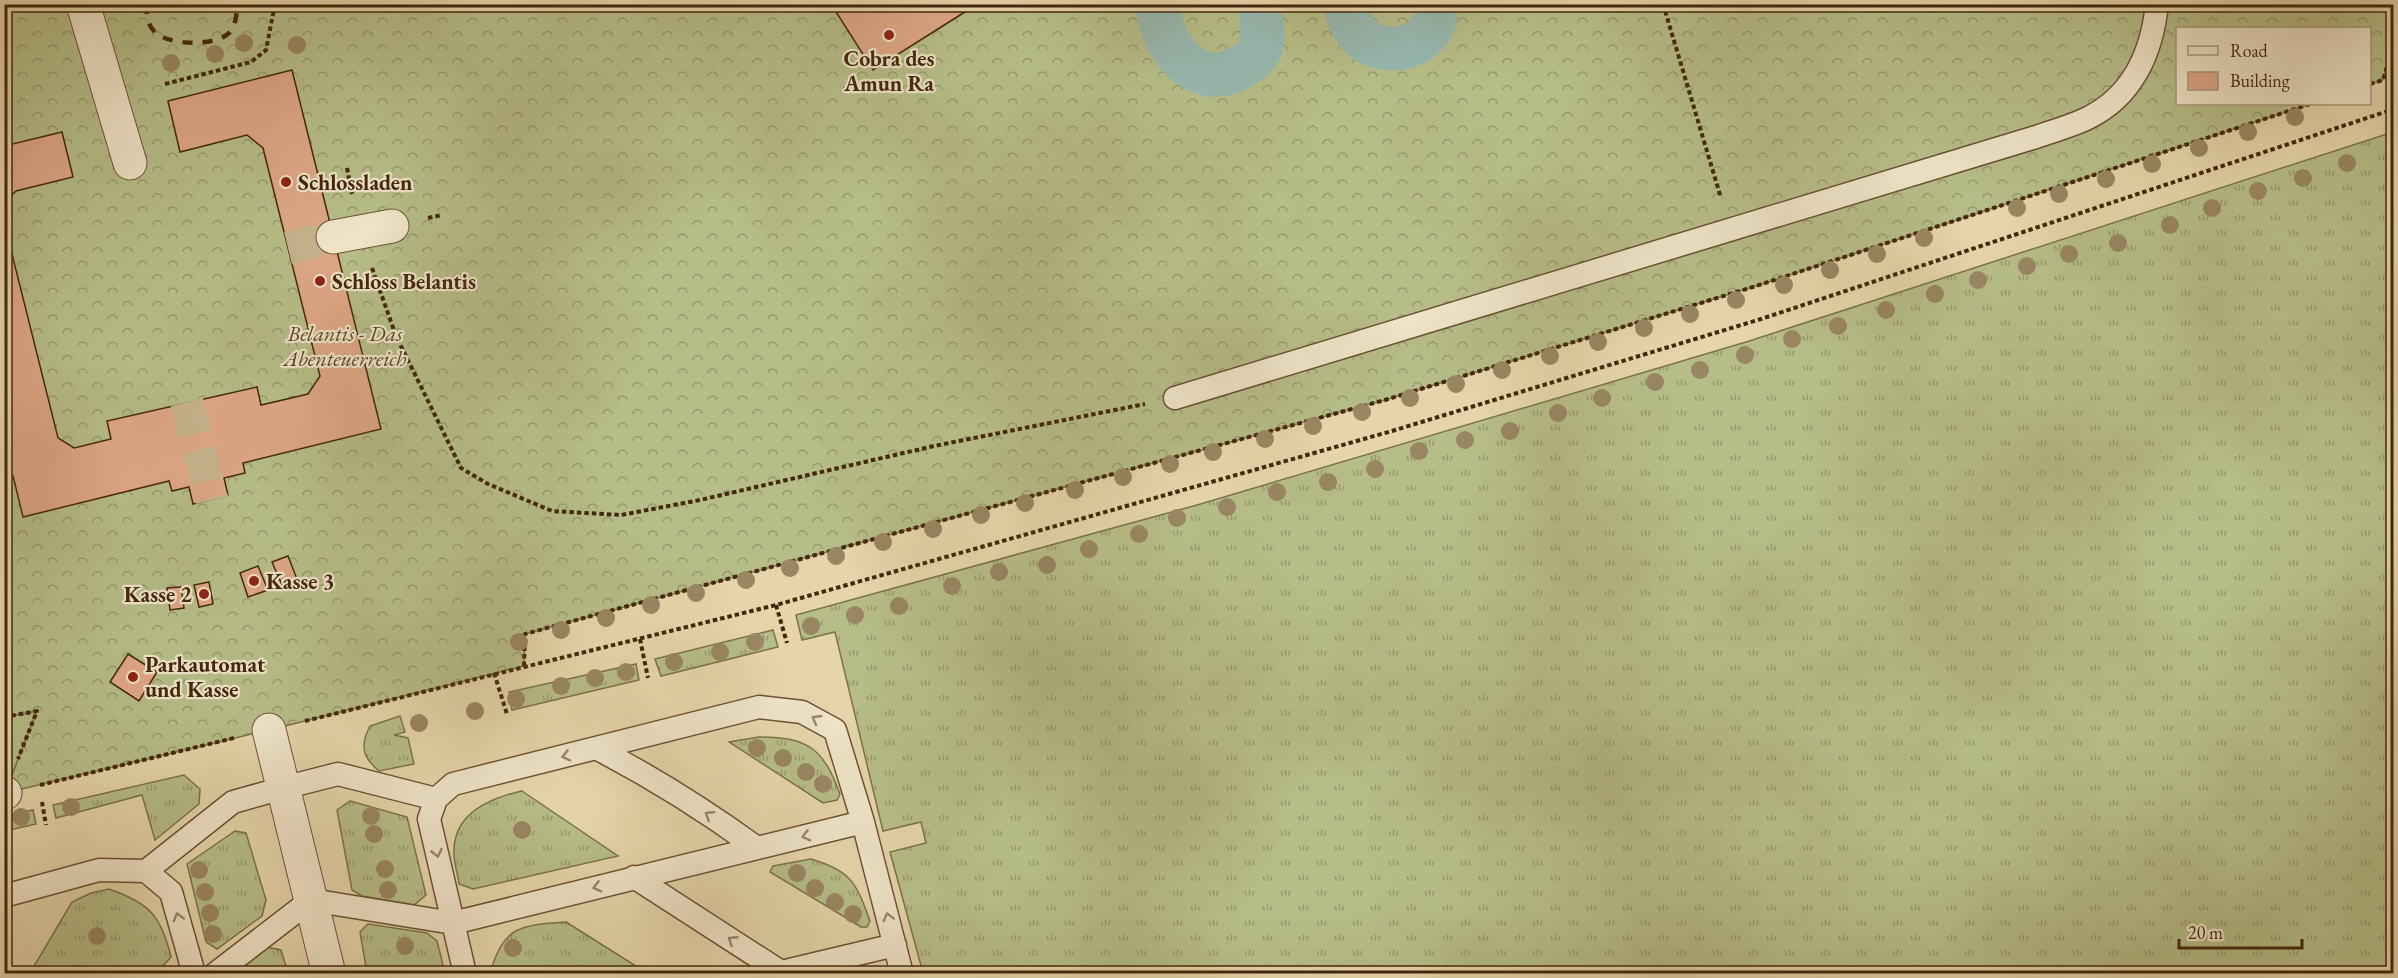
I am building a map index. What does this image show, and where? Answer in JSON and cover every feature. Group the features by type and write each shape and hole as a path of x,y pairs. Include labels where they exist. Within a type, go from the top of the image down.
{"street":[{"path":"83,4 130,163"},
{"path":"346,235 392,226"},
{"path":"269,730 329,974"}],"lane":[{"path":"1175,398 2036,137 2090,118 2125,92 2145,61 2157,4"},
{"path":"465,974 429,819 436,799 453,784 759,707 802,712 835,730 863,822 902,974"},
{"path":"596,748 639,772 757,848"},
{"path":"146,871 233,802 338,774 436,799"},
{"path":"215,974 311,900 453,923 863,822"},
{"path":"4,896 99,870 146,871 171,892 194,974"},
{"path":"634,877 777,973 895,945"}],"path":[{"path":"165,84 251,62 266,50 274,9 272,4"},
{"path":"1663,4 1731,230"},
{"path":"2371,84 2383,80 2394,43"},
{"path":"524,666 525,634 1384,400 1756,286 2307,105"},
{"path":"380,702 776,605 1392,431 1761,319 2394,109"},
{"path":"347,168 346,235 461,468 488,484 552,511 621,515 700,500 934,446 1175,398"},
{"path":"776,605 786,643"},
{"path":"640,639 648,678"},
{"path":"494,673 507,714"},
{"path":"4,717 37,711 5,793"},
{"path":"5,793 158,756"}],"green space":[{"name":"Belantis - Das Abenteuerreich","path":"5,5 2393,5 2393,43 2383,80 2371,84 2371,27 2176,27 2176,105 2307,105 1756,286 1385,400 525,634 524,666 5,793 37,711 5,717"},
{"path":"2393,132 2393,973 923,973 890,852 926,843 921,822 883,831 835,632 802,640 796,615 1197,505 1746,342"},
{"path":"773,630 778,647 661,676 655,659"},
{"path":"636,664 639,680 512,710 509,692"},
{"path":"37,711 5,793 4,793 4,717"},
{"path":"400,716 405,732 394,735 408,738 414,764 379,771 369,761 364,750 367,733 370,726"},
{"path":"759,737 790,739 812,748 834,778 840,794 837,800 823,803 729,742"},
{"path":"184,775 200,789 199,804 155,840 142,795 56,818 53,805"},
{"path":"522,791 618,856 473,889 459,884 454,855 460,827 467,817 486,803"},
{"path":"350,801 407,817 426,895 414,905 362,896 352,890 337,810"},
{"path":"33,810 36,824 5,831 5,816"},
{"path":"235,831 246,833 266,900 262,916 217,949 206,942 187,864"},
{"path":"811,859 835,868 856,887 870,921 867,927 861,927 770,872 773,866"},
{"path":"109,889 144,906 158,921 171,957 162,967 123,973 30,973 72,902 91,893"},
{"path":"566,922 647,973 490,973 501,946 516,931 525,927"},
{"path":"368,924 427,933 437,941 445,973 367,973 360,932"},
{"path":"266,947 281,950 288,973 233,974"}],"building":[{"name":"Cobra des Amun Ra","path":"831,4 975,4 976,5 873,70"},
{"name":"Schloss Belantis","path":"292,70 381,429 243,463 245,473 224,478 228,495 193,504 189,487 172,491 169,481 23,517 13,476 4,478 4,222 58,438 74,448 111,439 107,421 257,387 261,405 308,394 320,376 263,148 247,135 180,152 168,101"},
{"path":"62,132 73,177 16,191 4,203 4,146"},
{"path":"288,556 297,579 282,585 272,562"},
{"name":"Kasse 3","path":"258,566 268,590 248,597 240,573"},
{"name":"Kasse 2","path":"209,582 213,604 199,607 194,585"},
{"path":"181,587 184,608 170,610 167,588"},
{"name":"Parkautomat und Kasse","path":"128,654 157,672 139,701 110,682"}],"waterway":[{"path":"1158,4 1160,19 1172,48 1194,69 1207,74 1222,74 1237,69 1255,57 1261,46 1260,4"},
{"path":"1345,4 1356,31 1367,41 1379,47 1393,49 1419,41 1429,31 1435,19 1436,4"}],"tunnel":[{"path":"288,248 333,237"},
{"path":"187,402 212,500"}],"railway":[{"path":"147,4 148,19 154,31 170,40 192,43 214,40 230,32 236,19 237,4"}],"place":[{"name":"Cobra des Amun Ra","path":"889,35"},
{"name":"Schlossladen","path":"286,182"},
{"name":"Schloss Belantis","path":"320,281"},
{"name":"Kasse 3","path":"254,581"},
{"name":"Kasse 2","path":"204,594"},
{"name":"Parkautomat und Kasse","path":"133,677"}]}
